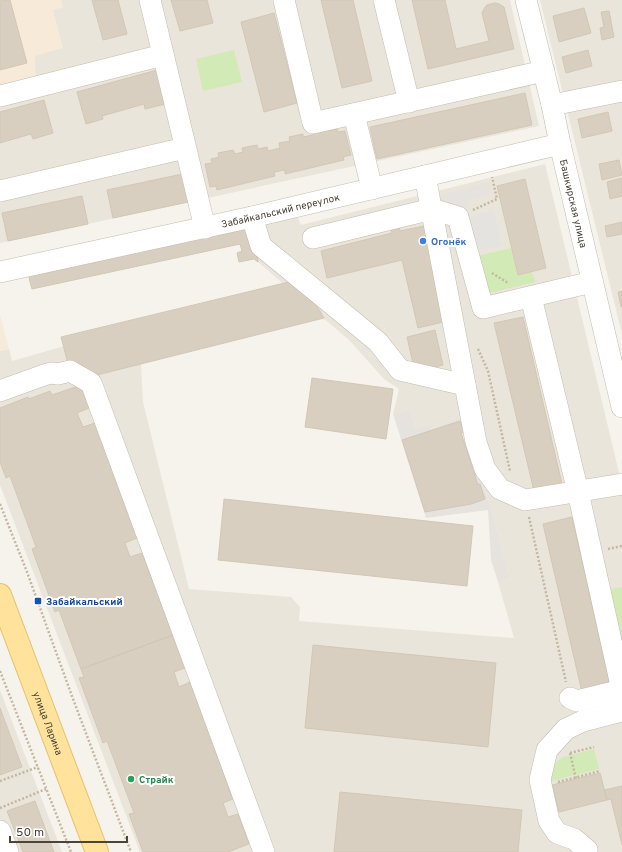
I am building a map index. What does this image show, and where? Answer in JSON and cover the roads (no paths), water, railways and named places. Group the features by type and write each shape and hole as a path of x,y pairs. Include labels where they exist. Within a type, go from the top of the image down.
{"main road":[{"name":"улица Ларина","path":"0,595 97,852"}],"street":[{"path":"150,0 204,228"},
{"path":"284,0 313,123 544,71"},
{"path":"384,0 409,102"},
{"name":"Башкирская улица","path":"526,0 544,71 622,407"},
{"path":"0,96 163,55"},
{"path":"552,105 622,91"},
{"path":"354,114 372,188"},
{"name":"Забайкальский переулок","path":"0,272 204,228 560,144"},
{"path":"0,191 185,148"},
{"path":"426,176 476,442 486,469 500,489 525,500 622,484"},
{"path":"313,238 432,209 458,217 482,308 592,282"},
{"path":"252,217 261,246 378,342 400,370 465,385"},
{"path":"531,297 578,492 622,690 577,701 570,698"},
{"path":"0,391 44,375 70,371 91,383 264,852"},
{"path":"587,852 587,850 574,840 557,833 549,821 540,780 547,750 566,729 583,721 622,711"},
{"path":"0,832 8,852"}],"place":[{"name":"Огонёк","path":"423,241"},
{"name":"Забайкальский","path":"38,601"},
{"name":"Страйк","path":"131,779"}]}
